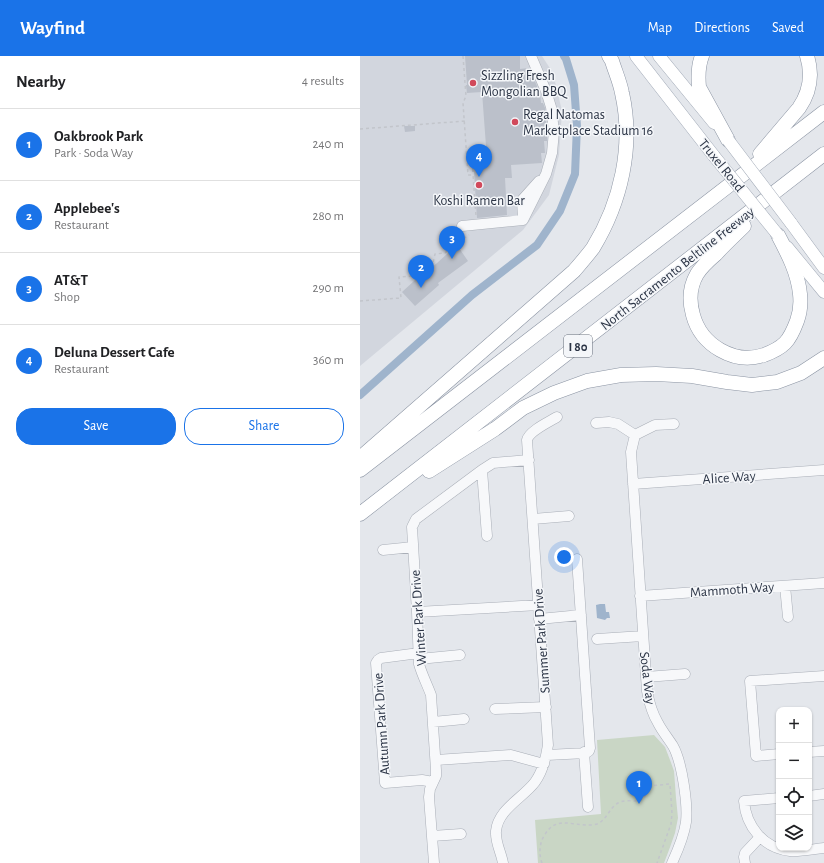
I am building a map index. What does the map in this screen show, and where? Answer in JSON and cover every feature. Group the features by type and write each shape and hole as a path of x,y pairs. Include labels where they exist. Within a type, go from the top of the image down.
{"highway":[{"path":"360,458 574,272 592,248 606,222 619,191 626,159 627,125 622,92 609,56"},
{"path":"702,56 698,68 699,87 728,140"},
{"path":"742,175 804,101 811,75 810,64 807,56"},
{"name":"I 80","path":"360,470 824,112"},
{"name":"North Sacramento Beltline Freeway","path":"360,515 824,154"},
{"path":"778,235 790,258 799,283 801,304 799,316 794,328 786,342 770,353 748,358 722,352 707,340 700,332 694,321 690,299 694,280 702,267 795,177"},
{"path":"360,515 495,429 523,408 560,390 587,382 621,375 692,376 752,385 777,382 801,373 824,358"}],"main road":[{"name":"Truxel Road","path":"636,56 714,156 824,292"},
{"name":"Truxel Road","path":"659,56 728,140 824,268"}],"street":[{"path":"466,225 524,220 522,200 546,174 552,153 554,131 551,107 531,56"},
{"name":"Summer Park Drive","path":"503,863 496,838 498,821 507,808 531,787 540,775 548,745 527,437 532,432 558,417"},
{"path":"596,423 609,422 618,424 635,435 655,425 674,424"},
{"name":"Soda Way","path":"635,435 631,452 647,691 650,705 658,724 674,748 682,768 686,800 686,821 680,844 672,863"},
{"name":"Winter Park Drive","path":"434,863 429,796 430,788 436,776 436,760 430,695 428,685 419,664 412,527 416,519 493,463 529,460"},
{"path":"482,470 487,536"},
{"name":"Alice Way","path":"633,484 824,470"},
{"path":"533,519 569,516"},
{"path":"383,550 413,547"},
{"path":"436,760 511,755 545,759 584,752 586,753 589,751 577,559"},
{"name":"Mammoth Way","path":"640,596 824,583"},
{"path":"785,586 788,617"},
{"path":"417,612 538,604"},
{"path":"539,619 581,615"},
{"path":"597,639 643,636"},
{"path":"419,656 460,655"},
{"name":"Autumn Park Drive","path":"419,656 381,658 376,663 385,782 422,780 433,782"},
{"path":"646,678 685,674"},
{"path":"776,754 756,756 750,681 824,676"},
{"path":"496,709 546,707"},
{"path":"433,722 464,719"},
{"path":"812,752 824,750"},
{"path":"584,752 588,807"},
{"path":"812,796 824,794"},
{"path":"776,798 744,801 748,819 753,829 760,837 773,846 789,851 824,848"},
{"path":"432,836 461,834"},
{"path":"745,863 745,853 760,837"}],"path":[{"path":"360,301 401,298 399,277 411,276 424,264 433,263 435,254 445,253 470,234 466,225 469,219 476,219 473,174 468,175 464,103 466,96 463,56"},
{"path":"360,129 465,121"},
{"path":"542,863 540,849 543,838 549,828 561,823 596,825 604,820 614,805 621,802 637,801 642,799 647,794 648,786 670,784 672,813 671,824 657,863"}],"shaded area":[{"path":"360,56 542,56 553,73 562,111 559,155 549,195 523,230 360,366"}],"green space":[{"path":"654,735 665,747 674,771 678,818 675,833 664,863 538,863 535,820 601,814 597,740"}],"water":[{"path":"605,604 606,612 609,612 610,618 605,620 597,618 596,605"}],"building":[{"name":"Regal Natomas Marketplace Stadium 16","path":"465,56 520,56 520,69 529,68 537,86 537,90 539,90 541,103 543,103 545,108 547,141 544,141 545,153 541,153 542,163 511,165 512,178 505,178 507,215 477,218 471,147 486,146 482,92 467,93"},
{"path":"404,126 415,126 415,131 405,132"},
{"path":"457,245 468,261 438,283 439,285 415,306 402,292"}],"waterway":[{"path":"360,395 472,295 537,245 560,211 575,174 577,126 574,85 564,56"}],"place":[{"name":"Sizzling Fresh Mongolian BBQ","path":"473,83"},
{"name":"Regal Natomas Marketplace Stadium 16","path":"515,122"},
{"name":"Deluna Dessert Cafe","path":"479,177"},
{"name":"Koshi Ramen Bar","path":"479,185"},
{"name":"AT&T","path":"452,259"},
{"name":"Applebee's","path":"421,288"},
{"name":"Oakbrook Park","path":"639,804"}]}
